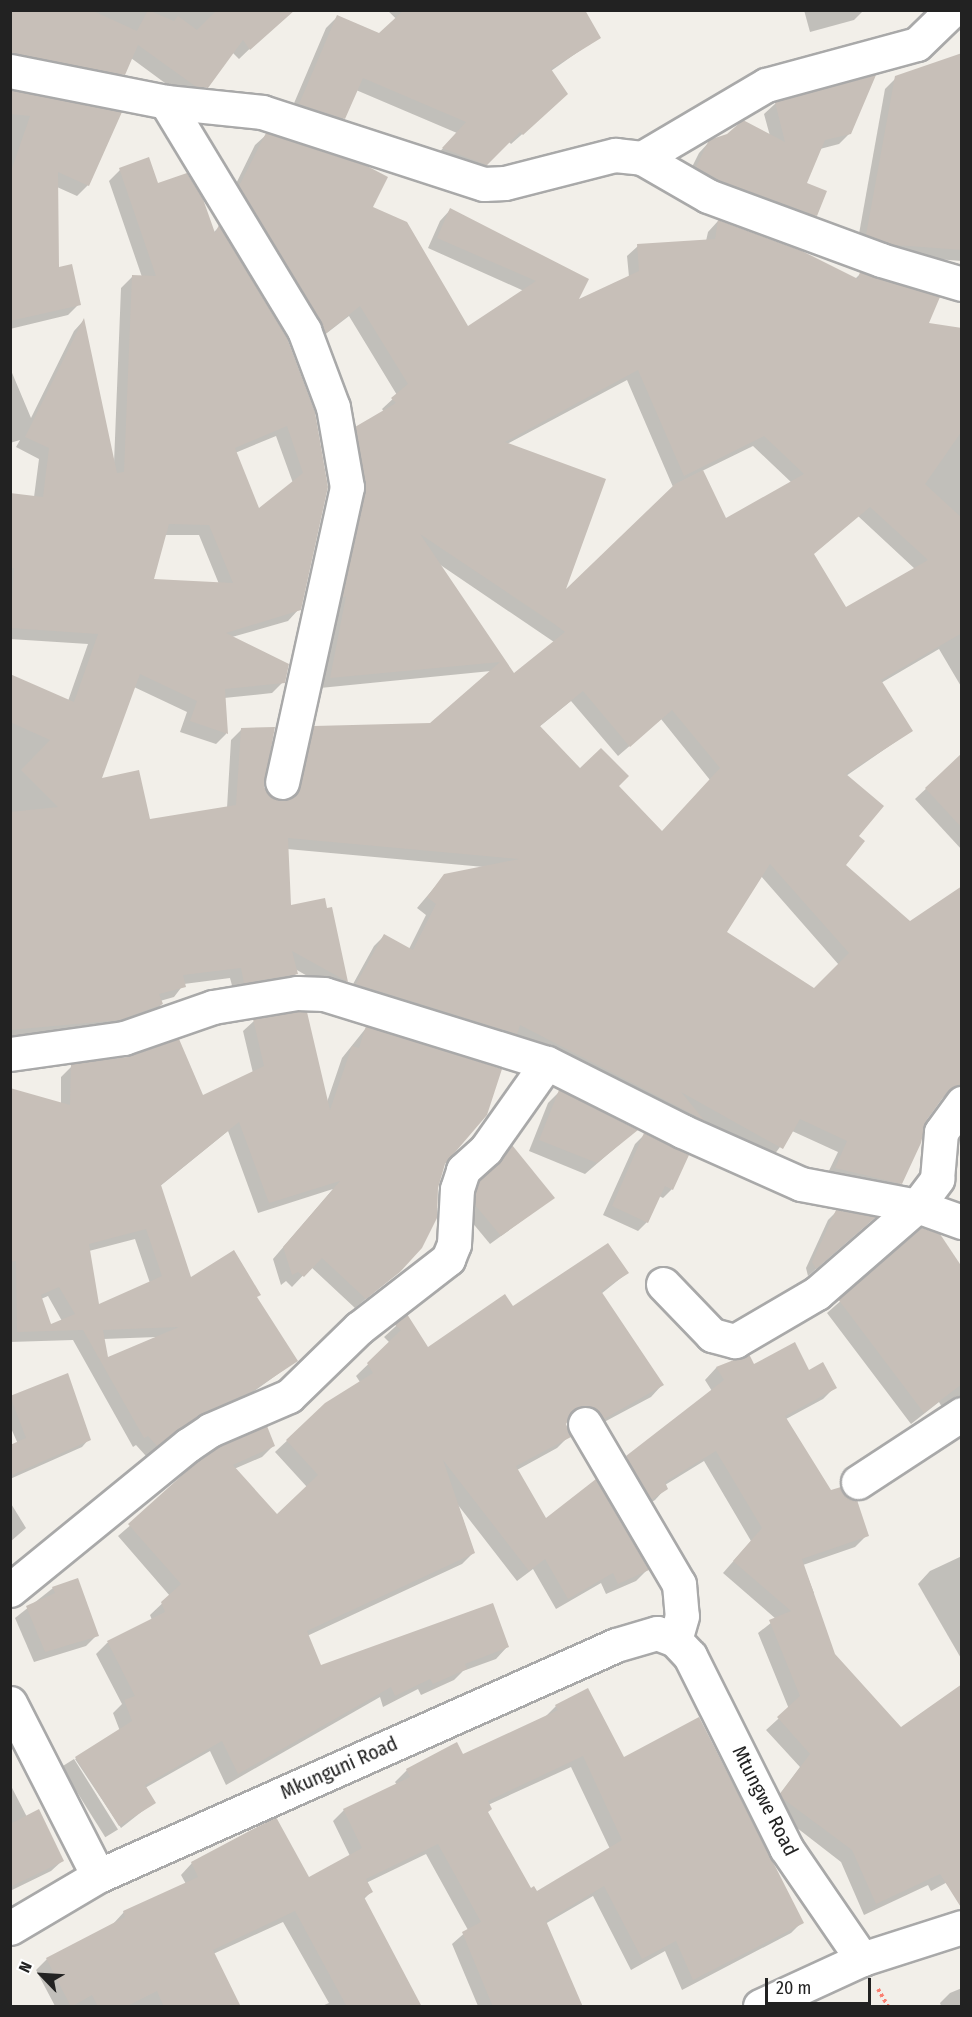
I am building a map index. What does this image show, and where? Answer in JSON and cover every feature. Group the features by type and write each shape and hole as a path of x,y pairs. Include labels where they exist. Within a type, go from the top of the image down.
{"street":[{"path":"642,158 766,86 917,44 952,10"},
{"path":"10,70 166,102 262,112 484,184 505,183 615,155 642,158 718,200 871,257 962,284"},
{"path":"166,102 304,330 333,406 347,487 282,782"},
{"path":"10,1054 124,1038 213,1007 297,993 347,1000 547,1063 682,1131 801,1184 917,1206 962,1222"},
{"path":"10,1590 188,1445 210,1430 289,1396 359,1328 448,1258 454,1244 457,1189 463,1170 486,1149 547,1063"},
{"path":"663,1284 712,1335 735,1341 817,1293 917,1206 937,1179 941,1132 962,1103"},
{"path":"858,1482 962,1414"},
{"path":"585,1424 679,1584 682,1616 675,1640"},
{"name":"Mkunguni Road","path":"10,1928 98,1876 616,1645 643,1634 657,1633 675,1640"},
{"name":"Mtungwe Road","path":"675,1640 690,1656 786,1848 862,1959"},
{"path":"10,1703 98,1876"},
{"path":"760,2007 862,1959 962,1927"}],"building":[{"path":"10,10 91,10 137,31 148,10 174,21 178,16 197,30 217,10 295,10 250,50 243,40 208,88 195,86 138,45 125,75 10,53"},
{"path":"404,10 585,10 601,38 551,69 568,94 523,135 520,132 487,165 442,148 466,122 363,78 345,119 299,104 337,15 379,33"},
{"path":"962,53 962,250 895,245 866,235 895,76"},
{"path":"876,75 851,134 825,140 807,183 827,191 817,216 721,181 696,167 709,140 727,134 743,120 785,142 775,102"},
{"path":"10,90 122,112 89,186 58,172 59,267 72,264 81,305 10,321 10,174 30,116 10,114"},
{"path":"266,133 367,166 388,177 373,207 407,222 468,326 536,281 437,238 450,208 589,279 579,299 639,271 637,244 715,239 718,220 802,251 858,279 860,272 940,297 929,323 962,328 962,431 925,484 962,518 962,633 881,680 913,731 846,774 884,806 859,836 865,841 846,865 910,921 962,886 962,1085 947,1092 926,1121 921,1143 902,1184 835,1168 847,1141 800,1119 783,1149 681,1092 704,1120 520,1025 517,1034 356,984 384,934 413,950 436,904 427,897 444,874 519,859 288,838 291,905 325,898 327,908 332,907 348,982 292,951 298,974 244,983 241,968 183,975 186,987 159,994 163,1004 120,1020 10,1030 10,812 58,807 21,770 50,740 10,722 10,674 74,702 98,634 10,628 14,568 10,568 10,493 43,497 49,448 25,437 84,318 117,473 124,472 132,275 156,276 119,168 149,157 158,183 187,173 203,199 215,233 219,225 287,338 315,412 328,487 301,610 226,633 289,664 285,683 225,689 228,734 190,721 197,701 140,674 102,778 139,770 150,819 236,805 241,728 275,727 264,787 270,796 287,800 300,786 314,726 430,723 500,662 330,678 346,596 342,598 365,491 355,427 396,403 391,398 408,384 360,306 325,334 239,186","holes":["638,370 684,476 764,436 804,474 726,518 703,470 675,484 566,589 606,479 505,442","287,426 303,473 259,508 235,448","870,507 928,560 846,607 814,554","169,524 209,525 233,583 154,579","420,534 553,623 565,632 514,673","583,691 630,747 672,710 720,768 662,831 619,786 629,776 601,748 580,768 540,726","770,864 849,953 814,988 727,932"]},
{"path":"962,753 962,828 925,788"},
{"path":"307,1012 330,1110 352,1046 359,1048 366,1026 502,1069 487,1115 445,1164 438,1188 437,1218 422,1248 400,1272 366,1299 322,1258 304,1277 298,1272 292,1275 283,1247 340,1181 269,1203 239,1122 161,1185 191,1277 234,1250 261,1295 257,1297 298,1361 251,1392 200,1414 157,1446 148,1436 144,1438 83,1330 17,1332 16,1261 10,1262 10,1088 70,1105 71,1064 127,1057 179,1039 203,1095 264,1066 253,1019","holes":["146,1229 162,1276 99,1304 89,1244","59,1287 75,1314 51,1324 41,1295","179,1327 108,1357 103,1330"]},
{"path":"559,1090 638,1130 597,1163 539,1140"},
{"path":"644,1133 689,1155 673,1190 665,1186 648,1223 612,1206"},
{"path":"512,1145 555,1198 501,1236 475,1205 476,1192 479,1180"},
{"path":"836,1210 876,1217 816,1269 812,1262"},
{"path":"922,1228 940,1234 962,1267 962,1384 924,1413 838,1299"},
{"path":"608,1243 629,1273 601,1291 664,1385 604,1419 594,1407 576,1408 566,1424 571,1437 516,1466 546,1518 596,1479 649,1570 618,1584 613,1573 568,1599 545,1559 529,1571 443,1460 475,1553 307,1631 321,1665 493,1603 509,1647 465,1664 467,1669 433,1684 430,1679 395,1696 391,1687 238,1774 222,1741 145,1785 156,1803 119,1826 75,1757 132,1721 124,1700 135,1696 107,1641 165,1612 161,1602 181,1584 128,1524 199,1460 219,1447 267,1426 275,1446 233,1465 277,1514 318,1475 286,1440 325,1403 373,1373 367,1363 401,1330 394,1324 407,1314 428,1347 505,1294 513,1306"},
{"path":"795,1342 809,1370 823,1362 837,1388 785,1416 831,1490 841,1487 849,1498 857,1500 869,1536 802,1559 835,1654 901,1727 962,1684 962,1909 940,1874 876,1904 852,1850 782,1798 780,1794 810,1754 777,1717 800,1696 769,1620 791,1611 733,1561 762,1528 716,1451 665,1482 668,1489 651,1500 626,1456 724,1380 716,1367 749,1354 754,1364"},
{"path":"68,1373 91,1440 10,1476 10,1445 26,1438 10,1396"},
{"path":"78,1578 99,1636 45,1652 26,1606 55,1593 52,1587"},
{"path":"588,1688 624,1757 699,1717 804,1923 693,1980 676,1941 642,1959 604,1886 546,1921 583,2007 493,2007 462,1932 481,1922 438,1844 366,1879 373,1892 364,1897 422,2007 347,2007 295,1911 213,1950 241,2007 164,2007 157,1991 125,2007 98,2007 92,1995 71,2007 46,1958 125,1917 123,1911 198,1877 191,1862 276,1817 309,1877 362,1848 343,1809 410,1777 406,1769 457,1742 463,1754 558,1710 555,1705","holes":["583,1756 622,1840 537,1891 534,1886 531,1888 488,1812 492,1809 488,1801"]},
{"path":"39,1809 64,1861 10,1887 10,1824"}]}
